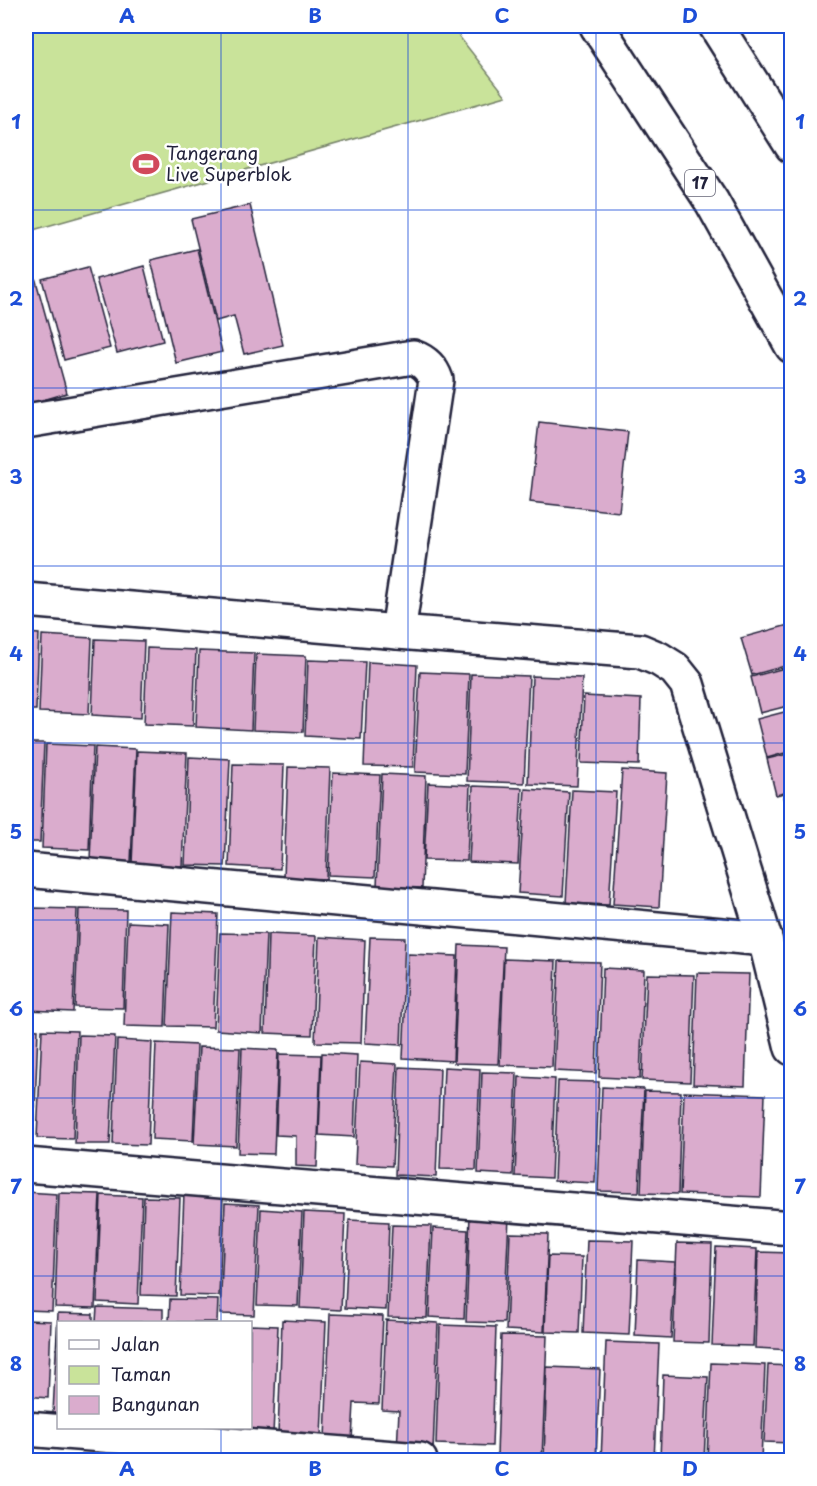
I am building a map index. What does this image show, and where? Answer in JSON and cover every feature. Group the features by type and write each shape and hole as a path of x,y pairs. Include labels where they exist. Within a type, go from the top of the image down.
{"main road":[{"name":"17","path":"597,26 712,202 792,346"},
{"path":"716,26 792,146"},
{"path":"26,421 413,357 420,360 430,369 436,380 398,632"},
{"path":"26,600 640,651 659,659 675,669 687,684 765,939 792,1048"},
{"path":"26,870 765,939"},
{"path":"26,1165 792,1228"},
{"path":"26,1429 420,1461"}],"green space":[{"name":"Tangerang Live Superblok","path":"26,26 451,26 506,96 26,232"}],"building":[{"path":"250,205 283,345 244,354 234,316 216,321 191,219"},
{"path":"197,249 222,352 176,363 151,260"},
{"path":"144,266 163,341 117,353 96,279"},
{"path":"88,267 110,348 64,360 42,279"},
{"path":"33,270 67,393 26,405 26,272"},
{"path":"539,422 628,432 619,512 530,502"},
{"path":"792,624 792,664 752,675 741,638"},
{"path":"26,633 39,634 36,710 26,710"},
{"path":"42,635 92,638 89,714 39,712"},
{"path":"95,639 144,641 141,718 92,715"},
{"path":"147,648 196,650 193,726 144,724"},
{"path":"199,651 254,653 251,730 196,727"},
{"path":"256,654 306,656 303,732 253,730"},
{"path":"308,660 365,662 361,739 305,736"},
{"path":"368,662 417,665 413,767 364,766"},
{"path":"792,666 792,705 760,713 751,677"},
{"path":"420,672 469,674 465,774 415,772"},
{"path":"471,674 529,676 524,783 467,781"},
{"path":"532,676 582,678 577,786 528,784"},
{"path":"584,696 641,699 639,765 581,763"},
{"path":"792,710 792,751 767,758 757,719"},
{"path":"26,743 44,743 40,842 26,842"},
{"path":"46,744 93,746 89,850 42,848"},
{"path":"95,747 136,749 131,862 90,860"},
{"path":"137,751 187,753 182,866 132,864"},
{"path":"792,753 792,791 776,795 767,759"},
{"path":"189,757 230,759 225,866 185,865"},
{"path":"233,764 284,765 280,869 229,866"},
{"path":"288,767 330,768 326,879 284,877"},
{"path":"622,770 667,773 659,907 613,904"},
{"path":"333,773 380,775 375,877 328,875"},
{"path":"382,774 426,776 422,888 377,886"},
{"path":"428,783 470,785 467,861 424,860"},
{"path":"473,786 522,788 518,864 469,862"},
{"path":"525,789 569,792 563,896 518,893"},
{"path":"572,790 616,792 609,905 566,903"},
{"path":"792,795 792,831 783,797"},
{"path":"26,893 30,894 26,1007"},
{"path":"32,908 77,909 73,1012 28,1010"},
{"path":"79,909 126,910 123,1008 75,1007"},
{"path":"172,912 218,914 213,1027 167,1026"},
{"path":"128,922 169,924 165,1027 124,1026"},
{"path":"220,933 266,934 262,1033 216,1030"},
{"path":"268,934 316,936 312,1035 265,1033"},
{"path":"319,937 365,940 361,1043 315,1042"},
{"path":"370,937 405,938 401,1045 365,1043"},
{"path":"459,945 504,947 498,1064 454,1063"},
{"path":"408,954 457,956 453,1061 403,1058"},
{"path":"504,959 556,961 552,1067 500,1065"},
{"path":"559,961 600,962 596,1073 554,1071"},
{"path":"603,968 644,970 640,1079 599,1077"},
{"path":"697,973 749,974 745,1086 693,1084"},
{"path":"647,974 694,975 690,1082 642,1080"},
{"path":"26,1029 38,1030 35,1107 26,1106"},
{"path":"42,1030 77,1031 73,1139 37,1138"},
{"path":"79,1035 115,1036 110,1144 75,1144"},
{"path":"117,1040 152,1042 148,1145 113,1144"},
{"path":"156,1043 197,1045 193,1141 152,1139"},
{"path":"199,1047 240,1048 236,1146 194,1144"},
{"path":"242,1048 278,1050 274,1154 238,1153"},
{"path":"322,1053 357,1055 354,1137 319,1135"},
{"path":"279,1054 321,1055 317,1167 296,1166 296,1136 276,1135"},
{"path":"360,1062 397,1064 392,1166 355,1164"},
{"path":"399,1067 440,1069 436,1177 395,1175"},
{"path":"444,1067 480,1069 476,1170 440,1169"},
{"path":"482,1072 517,1073 513,1175 478,1173"},
{"path":"519,1077 555,1079 551,1178 515,1176"},
{"path":"558,1081 599,1082 595,1183 554,1181"},
{"path":"602,1087 644,1089 639,1192 598,1191"},
{"path":"645,1091 681,1092 678,1194 641,1193"},
{"path":"684,1092 765,1095 761,1197 680,1194"},
{"path":"26,1192 57,1194 52,1311 26,1310"},
{"path":"59,1193 100,1194 95,1308 55,1307"},
{"path":"184,1193 223,1194 219,1296 180,1295"},
{"path":"101,1195 142,1197 138,1304 97,1302"},
{"path":"144,1197 180,1198 176,1296 141,1295"},
{"path":"225,1203 259,1205 254,1315 220,1314"},
{"path":"261,1209 302,1212 298,1306 257,1305"},
{"path":"304,1212 345,1214 341,1310 300,1308"},
{"path":"470,1215 509,1217 504,1323 466,1322"},
{"path":"349,1220 389,1222 386,1310 345,1308"},
{"path":"392,1225 431,1226 427,1318 388,1317"},
{"path":"433,1228 468,1230 464,1319 429,1317"},
{"path":"510,1233 548,1234 544,1332 506,1330"},
{"path":"587,1240 633,1241 629,1335 583,1333"},
{"path":"677,1243 712,1244 709,1343 673,1342"},
{"path":"716,1247 757,1249 753,1346 712,1345"},
{"path":"758,1252 792,1253 792,1350 755,1348"},
{"path":"548,1256 582,1257 579,1333 545,1332"},
{"path":"638,1260 675,1262 671,1338 635,1336"},
{"path":"170,1299 218,1300 217,1321 169,1321"},
{"path":"97,1307 163,1309 163,1321 96,1321"},
{"path":"58,1313 93,1314 93,1321 58,1321"},
{"path":"330,1314 383,1316 379,1404 354,1403 352,1440 325,1439"},
{"path":"26,1320 51,1321 48,1398 26,1396"},
{"path":"282,1320 326,1322 321,1436 278,1435"},
{"path":"386,1320 438,1323 433,1451 397,1450 399,1411 382,1410"},
{"path":"252,1325 278,1326 273,1434 220,1432 220,1429 252,1429"},
{"path":"440,1325 496,1327 492,1446 436,1444"},
{"path":"57,1333 57,1414 53,1413"},
{"path":"501,1335 547,1336 542,1459 497,1456"},
{"path":"606,1342 659,1344 654,1460 601,1460"},
{"path":"711,1363 765,1365 761,1460 707,1460"},
{"path":"768,1365 792,1366 792,1443 764,1442"},
{"path":"547,1367 600,1369 596,1460 544,1460"},
{"path":"663,1375 708,1377 704,1460 660,1460"}],"place":[{"name":"Tangerang Live Superblok","path":"146,164"}]}
